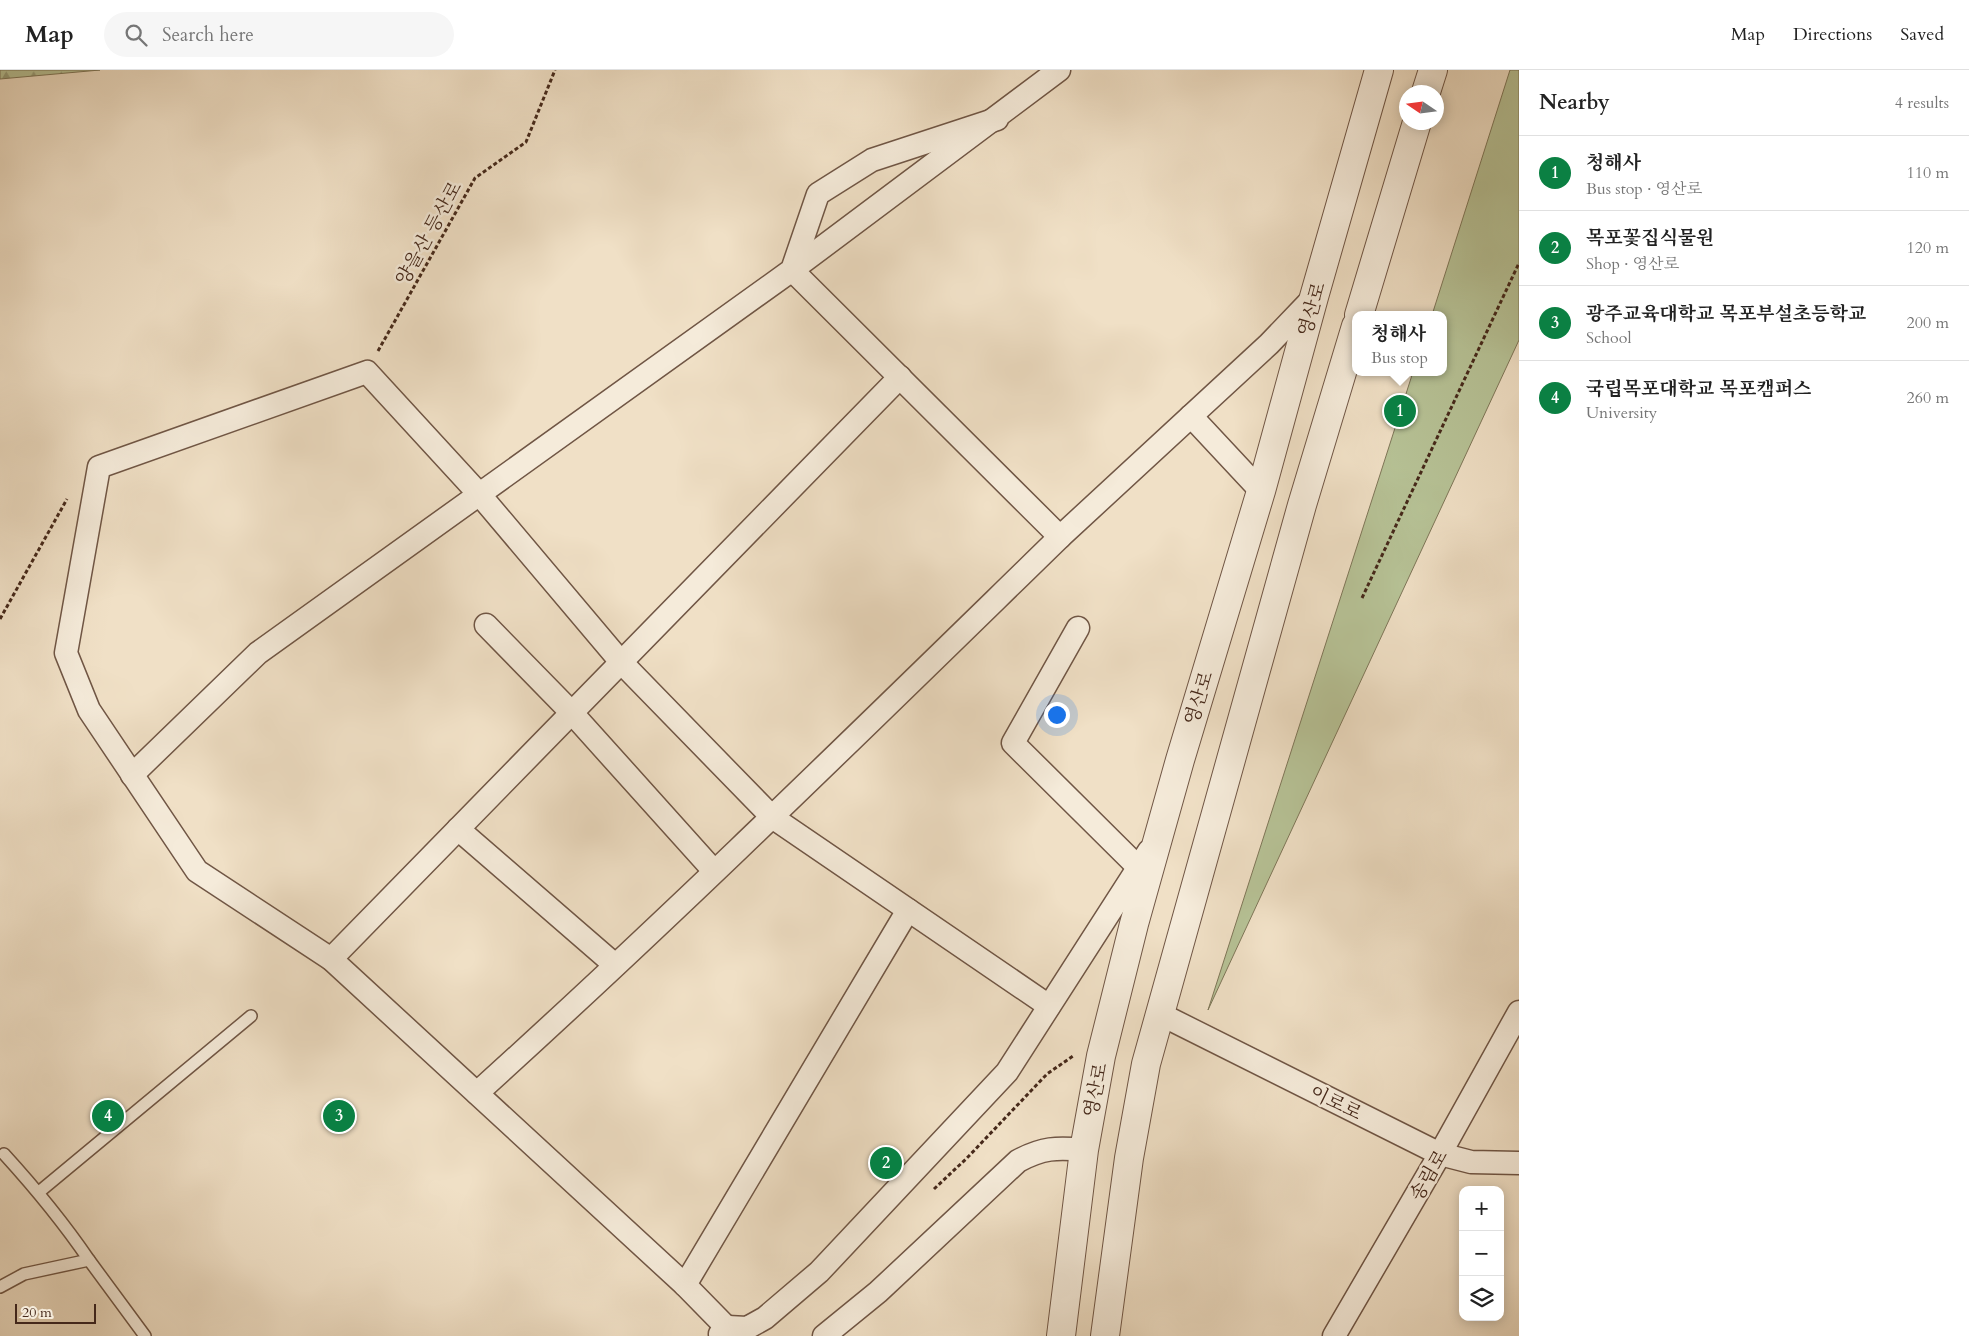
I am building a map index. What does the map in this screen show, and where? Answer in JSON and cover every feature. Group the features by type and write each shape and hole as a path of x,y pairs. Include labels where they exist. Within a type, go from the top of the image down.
{"street":[{"path":"132,775 258,654 792,270 1060,70"},
{"name":"영산로","path":"1061,1336 1084,1150 1101,1056 1134,924 1180,760 1261,491 1379,70"},
{"path":"1428,85 1433,70"},
{"path":"792,270 818,194 872,160 996,119"},
{"path":"1361,311 1415,130"},
{"path":"792,270 1060,537"},
{"path":"477,1093 772,817 1060,537 1269,344 1314,297"},
{"path":"1105,1336 1129,1158 1146,1064 1302,505 1352,339"},
{"path":"1049,1006 772,817 621,662 480,495 367,372 99,467 66,653 89,710 197,871 331,959 685,1285 727,1333 747,1328 765,1318 819,1272 1007,1072 1148,853 1180,760"},
{"path":"331,959 900,377"},
{"path":"1191,416 1261,491"},
{"path":"486,624 572,712 714,871"},
{"path":"1078,628 1013,744 1139,868"},
{"path":"458,829 616,965"},
{"path":"685,1285 908,910"},
{"name":"송림로","path":"1334,1336 1440,1154 1519,1012"},
{"name":"이로로","path":"1160,1014 1440,1154 1471,1162 1519,1163"},
{"path":"824,1336 878,1292 1018,1161 1032,1153 1048,1149 1084,1150"}],"lane":[{"path":"39,1192 251,1016"},
{"path":"4,1154 39,1192 66,1226 145,1336"},
{"path":"0,1287 24,1274 89,1260"}],"path":[{"name":"양을산 등산로","path":"367,372 475,178 526,142 555,70"},
{"path":"1362,598 1519,263"},
{"path":"0,619 68,497"}],"green space":[{"path":"0,70 100,70 0,79"},
{"path":"1510,70 1519,70 1519,340 1208,1010 1412,376 1447,376 1447,311 1433,311"}],"place":[{"name":"청해사","path":"1400,411"},
{"name":"국립목포대학교 목포캠퍼스","path":"108,1116"},
{"name":"광주교육대학교 목포부설초등학교","path":"339,1116"},
{"name":"목포꽃집식물원","path":"886,1163"}]}
